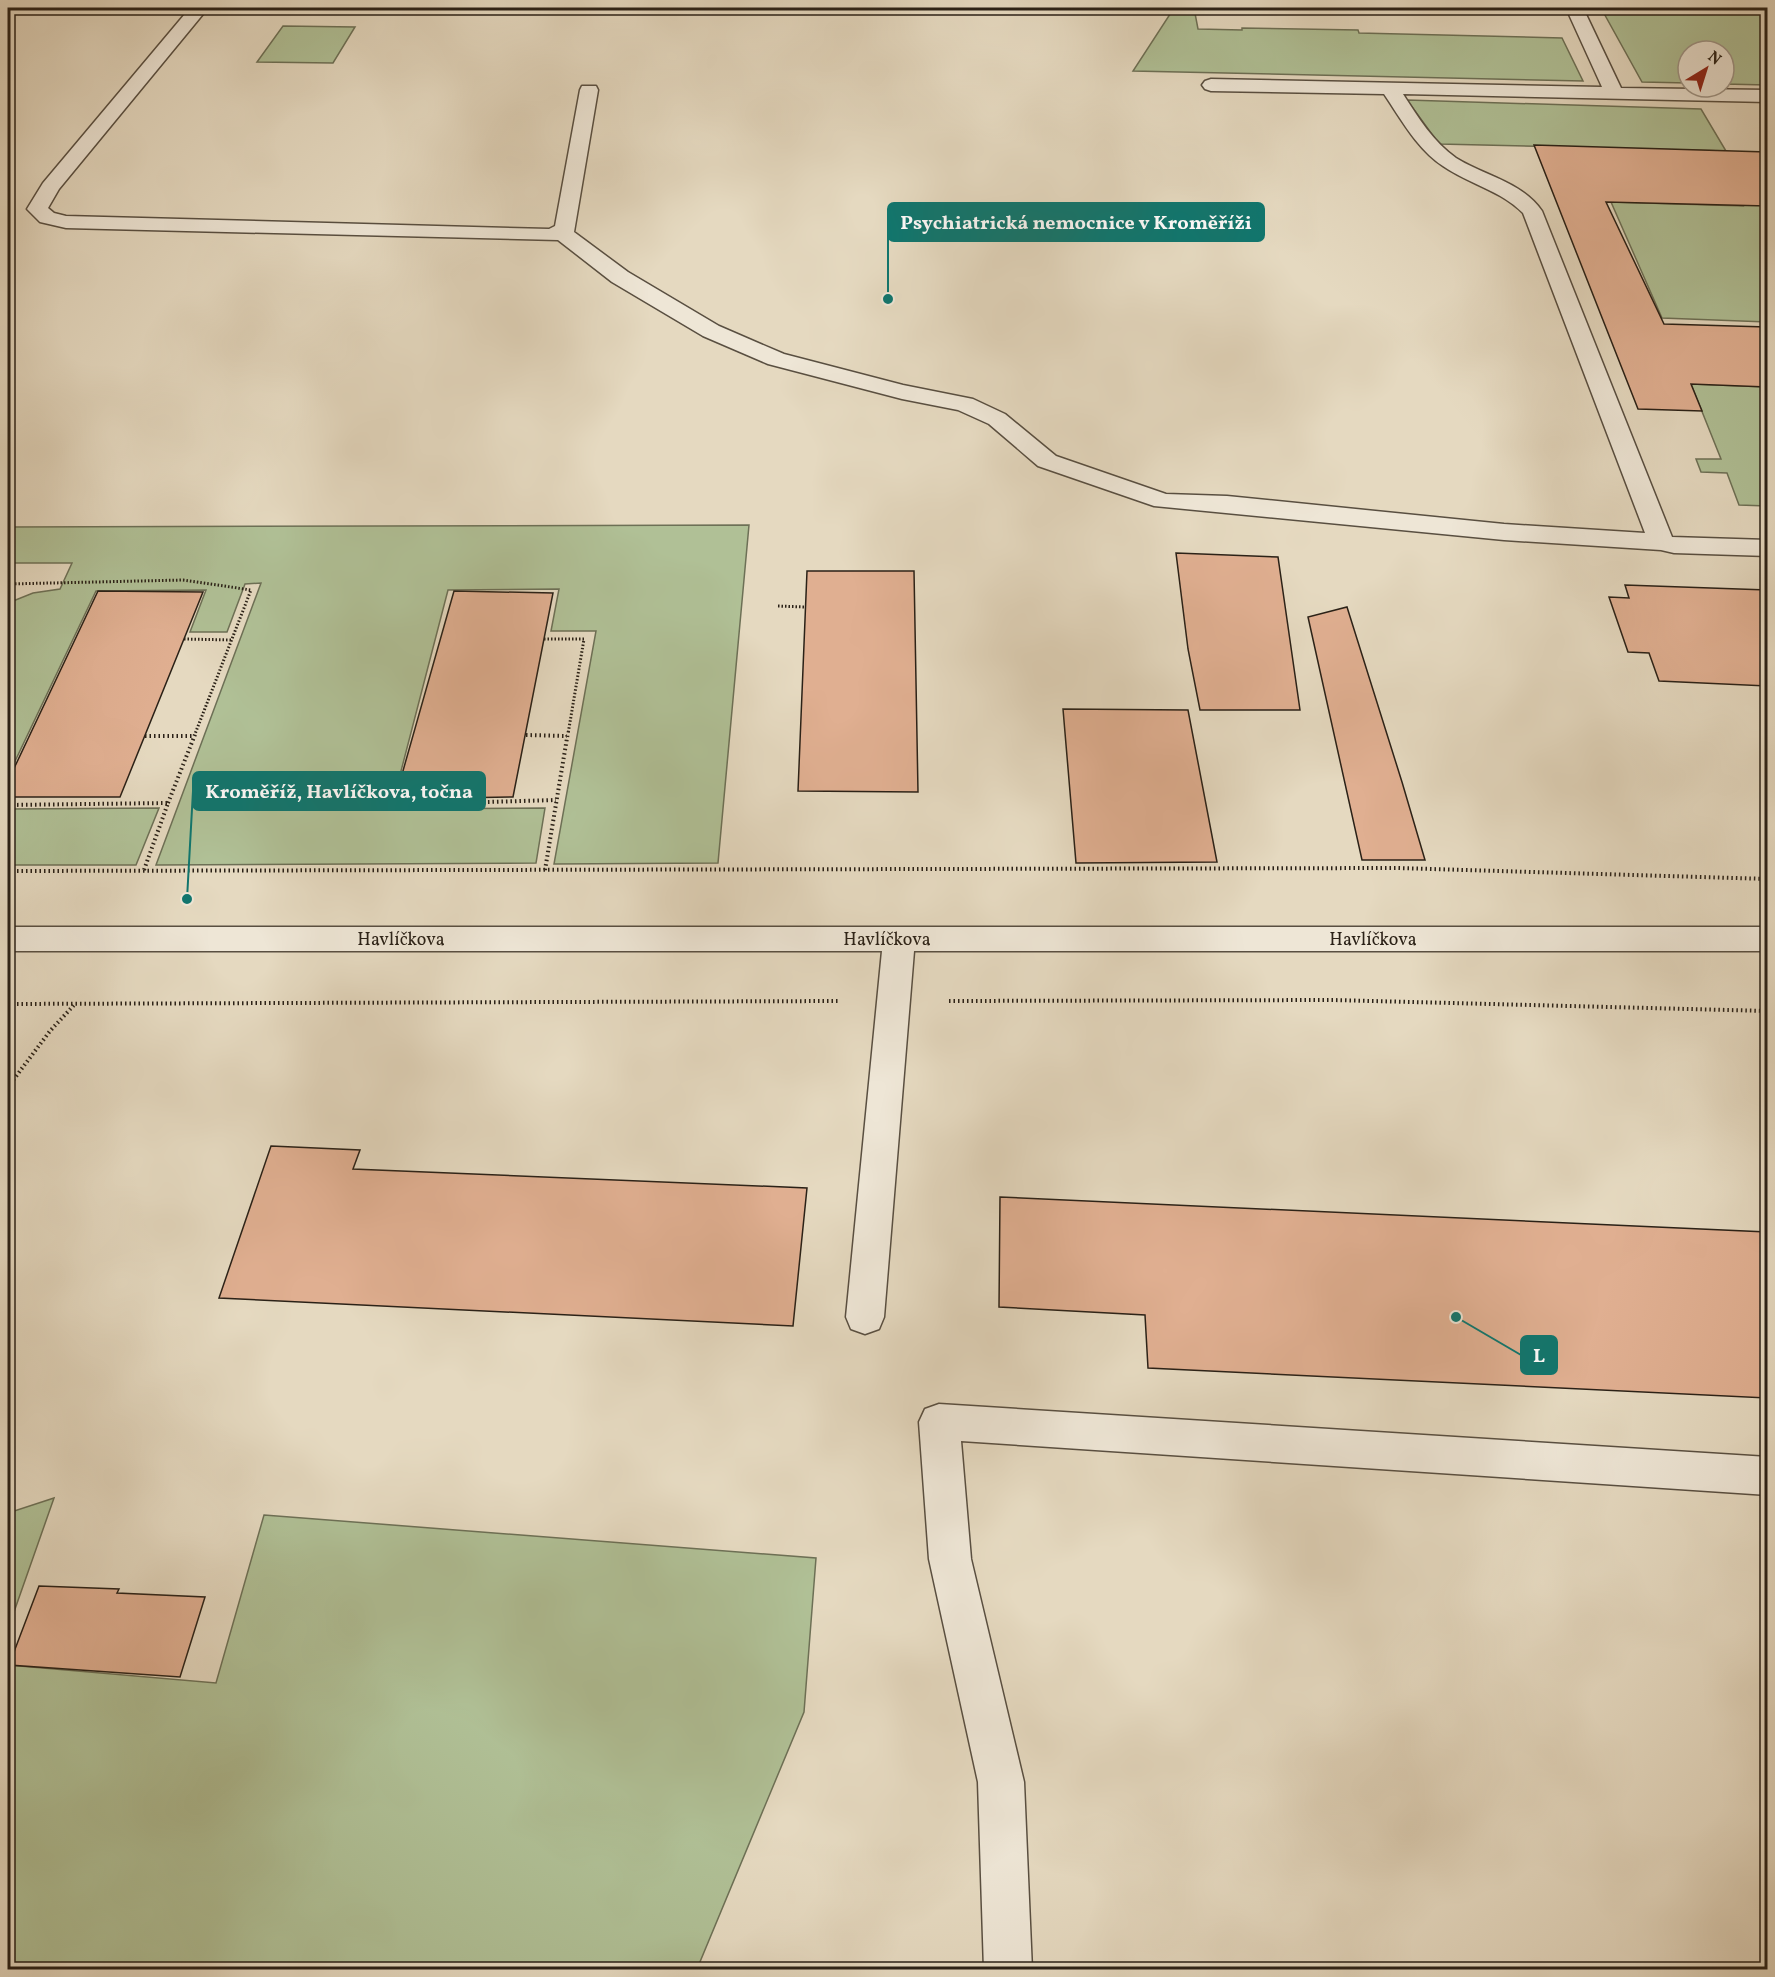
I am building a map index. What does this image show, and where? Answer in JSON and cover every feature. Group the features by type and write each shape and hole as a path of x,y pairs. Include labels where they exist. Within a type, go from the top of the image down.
{"street":[{"path":"199,8 51,187 36,209 47,218 66,222 552,235 565,229 589,90"},
{"path":"1575,8 1614,93"},
{"path":"1211,85 1767,96"},
{"path":"1390,89 1433,148 1449,162 1476,177 1509,190 1532,211 1661,542"},
{"path":"561,232 620,277 711,331 776,359 902,392 964,404 997,419 1047,461 1163,501 1227,504 1504,532 1661,542 1674,545 1767,548"},
{"name":"Havlíčkova","path":"8,939 1767,939"},
{"path":"865,1317 899,939"},
{"path":"1008,1970 1001,1782 950,1559 939,1422 1767,1476"}],"path":[{"path":"8,584 183,580 251,590 144,870"},
{"path":"778,606 806,607"},
{"path":"184,639 232,640"},
{"path":"544,639 584,639 545,870"},
{"path":"526,735 567,736"},
{"path":"145,736 194,736"},
{"path":"416,804 556,800"},
{"path":"8,805 168,803"},
{"path":"8,871 1398,868 1767,879"},
{"path":"8,1086 50,1031 75,1004"}],"green space":[{"path":"1174,8 1194,8 1198,29 1358,30 1359,33 1562,38 1583,81 1133,71"},
{"path":"1601,8 1764,8 1768,13 1767,85 1736,84 1736,39 1676,39 1676,83 1642,82"},
{"path":"283,26 355,27 333,63 257,62"},
{"path":"1407,100 1701,109 1726,151 1439,144"},
{"path":"1735,195 1767,196 1767,322 1662,318 1611,202 1743,206"},
{"path":"1691,384 1767,387 1767,506 1739,505 1727,473 1701,472 1696,459 1721,459"},
{"path":"749,525 718,863 554,864 596,631 551,631 559,589 448,590 394,798 399,798 397,809 545,808 536,863 156,865 261,583 245,584 227,632 190,632 206,590 96,591 8,776 8,603 33,593 60,589 72,563 8,563 8,527"},
{"path":"8,799 14,799 10,809 159,808 136,865 8,865"},
{"path":"54,1498 8,1629 8,1513"},
{"path":"264,1515 816,1558 804,1712 697,1969 8,1969 8,1665 216,1683"}],"building":[{"path":"1534,145 1767,152 1767,206 1606,202 1664,324 1767,327 1767,387 1691,384 1702,411 1638,409"},
{"path":"1176,553 1278,557 1300,710 1200,710 1188,649"},
{"path":"807,571 914,571 918,792 798,791"},
{"path":"1625,585 1767,590 1767,686 1659,681 1649,653 1628,652 1609,597 1629,598"},
{"path":"98,591 203,592 120,797 8,797 8,781"},
{"path":"454,591 553,593 513,797 395,799"},
{"path":"1347,607 1425,860 1362,860 1308,617"},
{"path":"1063,709 1188,710 1217,862 1076,863"},
{"path":"271,1146 360,1150 353,1169 807,1188 793,1326 219,1298"},
{"path":"1000,1197 1767,1232 1767,1398 1148,1368 1145,1315 999,1307"},
{"path":"39,1586 119,1589 117,1593 205,1597 180,1677 9,1665"}],"place":[{"name":"Psychiatrická nemocnice v Kroměříži","path":"888,299"},
{"name":"Kroměříž, Havlíčkova, točna","path":"187,899"},
{"name":"L","path":"1456,1317"}]}
